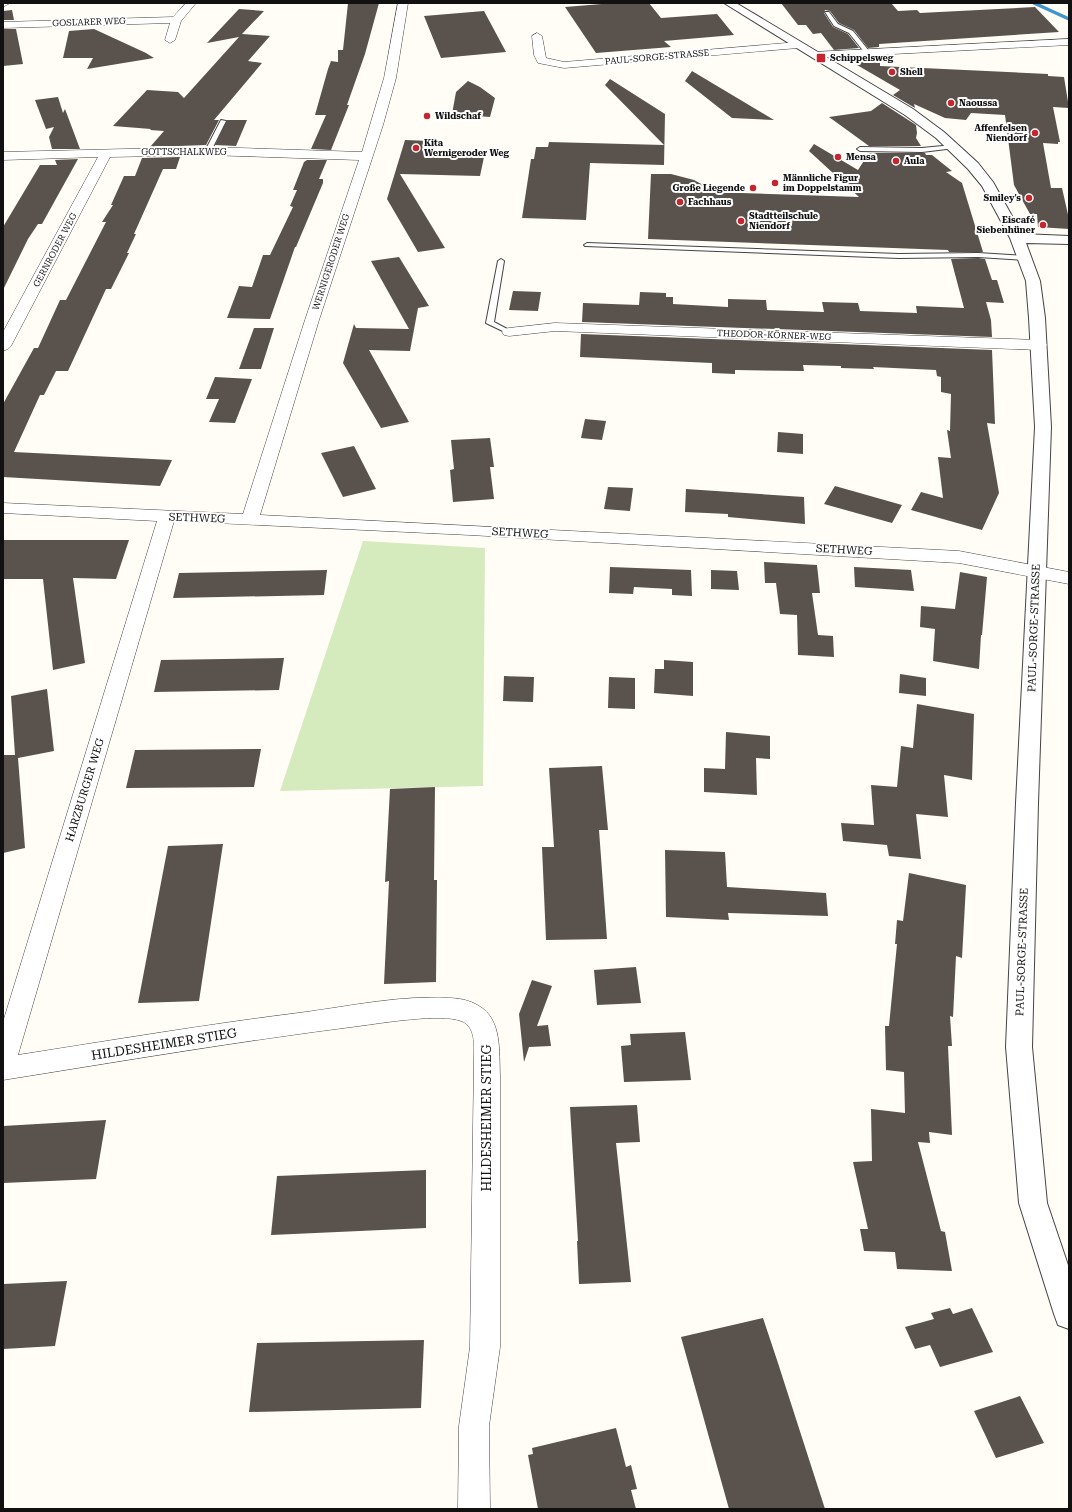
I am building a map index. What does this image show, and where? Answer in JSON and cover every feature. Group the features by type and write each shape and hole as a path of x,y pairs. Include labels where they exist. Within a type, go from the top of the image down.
{"street":[{"path":"170,40 176,20 192,3"},
{"name":"WERNIGERODER WEG","path":"250,519 365,156 377,125 390,78 404,3"},
{"name":"PAUL-SORGE-STRASSE","path":"729,3 734,3"},
{"name":"PAUL-SORGE-STRASSE","path":"729,3 920,119 953,147 973,166 988,185 1017,238 1032,280 1039,345 1043,427 1019,1048 1033,1203 1069,1314"},
{"name":"GOSLARER WEG","path":"3,26 108,21 176,20"},
{"name":"PAUL-SORGE-STRASSE","path":"537,36 539,54 542,61 564,65 798,45"},
{"path":"815,55 1069,42"},
{"name":"GOTTSCHALKWEG","path":"3,156 208,151 365,156"},
{"name":"GERNRODER WEG","path":"3,346 106,153"},
{"path":"1017,238 1069,240"},
{"name":"THEODOR-KÖRNER-WEG","path":"509,332 555,327 1039,345"},
{"name":"SETHWEG","path":"3,508 167,517 250,519 952,556 1069,578"},
{"name":"HARZBURGER WEG","path":"3,1063 167,517"},
{"name":"HILDESHEIMER STIEG","path":"3,1069 301,1022 391,1012 457,1008 470,1012 478,1019 484,1028 486,1038 487,1152 485,1347 474,1426 474,1509"}],"lane":[{"path":"826,13 836,26 851,32 867,52"},
{"path":"208,151 223,121"},
{"path":"860,149 922,150 953,147"},
{"path":"587,245 899,256 944,254 1025,258"},
{"path":"501,261 490,324 509,332"}],"green space":[{"path":"363,541 485,548 483,786 280,791"}],"building":[{"path":"348,3 379,3 365,54 347,105 349,105 331,150 311,149 326,115 315,115 328,69 331,61 338,62 338,50 343,50"},
{"path":"614,3 649,3 661,18 717,14 734,35 664,41 671,47 596,53 565,7"},
{"path":"781,3 891,3 898,11 917,10 920,13 1035,7 1059,32 879,44 879,47 868,48 854,30 839,23 830,11 825,10 824,13 833,27 848,34 859,48 834,50 821,33 813,34 806,25 798,25"},
{"path":"239,9 264,11 242,34 270,36 248,61 262,63 214,120 219,120 206,145 150,147 164,131 113,126 147,90 178,92 184,98 239,37 207,43"},
{"path":"12,10 14,20 3,20 3,11"},
{"path":"484,11 506,52 441,58 424,16"},
{"path":"3,29 16,29 23,64 3,66"},
{"path":"94,29 154,58 87,69 93,58 63,58 69,31"},
{"path":"880,56 880,66 1048,74 1048,76 1064,77 1069,108 1053,107 1060,142 1058,142 1058,144 1043,143 1051,188 1062,188 1069,219 1069,229 1038,227 1037,214 1030,214 1014,185 1005,115 971,113 966,120 945,118 914,104 915,108 893,95 900,90 845,58"},
{"path":"692,71 774,120 732,118 685,81"},
{"path":"610,79 665,114 664,165 590,163 586,220 522,218 531,159 534,159 536,147 548,147 549,142 664,145 605,85"},
{"path":"468,81 480,87 495,98 490,117 452,114 456,92"},
{"path":"58,97 63,113 65,109 80,149 52,149 49,137 54,127 46,129 35,100"},
{"path":"882,103 916,125 916,138 921,146 869,146 829,117 871,111"},
{"path":"227,120 247,120 236,146 215,145"},
{"path":"405,140 431,141 427,156 484,157 480,176 400,174 445,248 418,252 387,199"},
{"path":"814,144 858,170 869,153 925,153 926,155 932,155 952,171 946,172 962,183 983,252 949,252 948,250 648,239 651,174 671,174 694,180 705,186 711,192 859,197 809,151"},
{"path":"180,157 176,169 163,169 134,234 136,234 127,253 129,253 111,289 106,289 68,371 56,371 44,395 40,395 14,452 172,460 160,486 3,477 3,404 34,348 38,348 60,300 66,300 106,222 102,222 113,205 111,205 124,176 135,176 142,158"},
{"path":"78,159 42,224 38,224 28,239 3,290 3,227 40,165 57,165 55,160"},
{"path":"307,160 327,160 319,179 323,179 323,183 295,247 270,319 227,318 239,286 252,287 263,255 270,255 293,207 290,206 297,190 293,190 304,162"},
{"path":"399,257 429,306 418,308 410,351 369,350 409,422 381,428 343,363 354,324 356,328 409,329 371,261"},
{"path":"951,259 985,259 992,280 997,280 1004,303 986,302 991,320 992,337 582,322 583,303 639,305 640,292 666,293 666,297 673,297 673,304 728,307 728,299 766,300 767,310 824,312 822,302 858,303 860,311 917,313 916,306 964,308"},
{"path":"513,291 541,292 538,311 509,310"},
{"path":"254,328 274,328 261,369 239,369"},
{"path":"581,334 992,350 995,424 987,423 999,493 982,530 911,510 921,492 943,498 938,457 951,458 947,430 950,431 951,394 941,392 941,377 937,376 936,370 873,367 874,369 841,368 841,366 803,365 804,371 735,370 735,374 712,373 712,363 580,357"},
{"path":"215,377 252,379 235,423 209,422 219,399 206,399"},
{"path":"585,419 606,421 602,440 581,438"},
{"path":"778,432 803,434 803,454 777,452"},
{"path":"490,438 494,467 490,467 494,499 453,502 450,470 454,469 451,440"},
{"path":"354,446 376,489 343,497 321,453"},
{"path":"835,486 902,505 892,523 824,504"},
{"path":"608,487 633,488 630,511 604,509"},
{"path":"686,489 804,497 805,524 728,517 728,514 685,512"},
{"path":"3,540 129,540 116,579 73,578 85,663 53,670 43,579 3,579"},
{"path":"764,562 817,565 820,593 812,593 818,635 833,636 834,657 798,655 797,615 780,614 776,583 765,583"},
{"path":"610,567 691,570 692,596 672,595 672,589 634,587 633,594 609,593"},
{"path":"854,567 911,570 914,591 855,587"},
{"path":"327,570 324,595 173,598 179,573"},
{"path":"711,570 737,571 739,590 711,589"},
{"path":"960,572 987,577 979,669 933,661 935,629 920,627 921,606 955,609"},
{"path":"284,658 279,690 154,692 161,660"},
{"path":"664,660 693,662 693,696 654,693 655,669 664,669"},
{"path":"900,674 926,678 926,696 899,693"},
{"path":"504,676 534,677 533,702 503,701"},
{"path":"609,677 635,678 635,709 608,708"},
{"path":"47,689 54,751 18,758 25,848 3,853 3,755 15,755 11,696"},
{"path":"917,704 974,714 972,780 944,775 948,817 916,814 921,859 889,856 887,845 843,841 841,823 874,825 871,785 897,787 901,746 913,748"},
{"path":"726,732 770,736 770,759 756,758 757,795 704,792 704,768 725,769"},
{"path":"261,749 254,787 126,788 135,750"},
{"path":"602,766 608,830 599,830 607,939 546,940 542,847 554,847 549,768"},
{"path":"435,787 434,880 437,880 436,982 384,984 389,881 385,882 390,789"},
{"path":"223,844 199,1001 138,1003 168,846"},
{"path":"665,850 725,852 727,887 826,893 828,916 728,913 729,920 666,917"},
{"path":"909,873 966,885 962,958 956,956 953,1017 950,1016 952,1046 948,1046 952,1135 929,1132 930,1143 918,1142 941,1231 945,1232 952,1271 897,1269 895,1252 864,1251 860,1229 868,1229 853,1162 872,1161 871,1109 905,1113 904,1072 886,1070 885,1026 889,1026 897,944 895,944 897,920 903,921"},
{"path":"636,967 641,1003 597,1005 594,970"},
{"path":"532,980 552,986 537,1026 548,1025 551,1046 529,1047 524,1062 519,1014"},
{"path":"685,1032 691,1080 624,1082 621,1046 631,1045 630,1034"},
{"path":"637,1105 640,1142 616,1143 631,1282 579,1284 570,1107"},
{"path":"106,1120 96,1179 3,1183 3,1126"},
{"path":"426,1170 426,1228 271,1235 277,1176"},
{"path":"67,1281 55,1346 3,1349 3,1284"},
{"path":"950,1308 953,1314 972,1308 993,1352 940,1367 930,1345 915,1349 905,1327 934,1319 931,1313"},
{"path":"763,1318 825,1509 729,1509 681,1337"},
{"path":"424,1340 421,1408 249,1412 257,1343"},
{"path":"1020,1396 1044,1443 996,1458 974,1411"},
{"path":"616,1428 626,1467 631,1465 637,1489 631,1490 636,1509 538,1509 528,1455 533,1454 532,1448"}],"waterway":[{"path":"1034,3 1069,19"}],"place":[{"name":"Schippelsweg","path":"821,58"},
{"name":"Shell","path":"892,72"},
{"name":"Naoussa","path":"951,103"},
{"name":"Wildschaf","path":"427,116"},
{"name":"Affenfelsen Niendorf","path":"1035,133"},
{"name":"Kita Wernigeroder Weg","path":"416,148"},
{"name":"Mensa","path":"838,157"},
{"name":"Aula","path":"896,161"},
{"name":"Männliche Figur im Doppelstamm","path":"775,183"},
{"name":"Große Liegende","path":"753,188"},
{"name":"Smiley's","path":"1029,198"},
{"name":"Fachhaus","path":"680,202"},
{"name":"Stadtteilschule Niendorf","path":"741,221"},
{"name":"Eiscafé Siebenhüner","path":"1043,225"}]}
